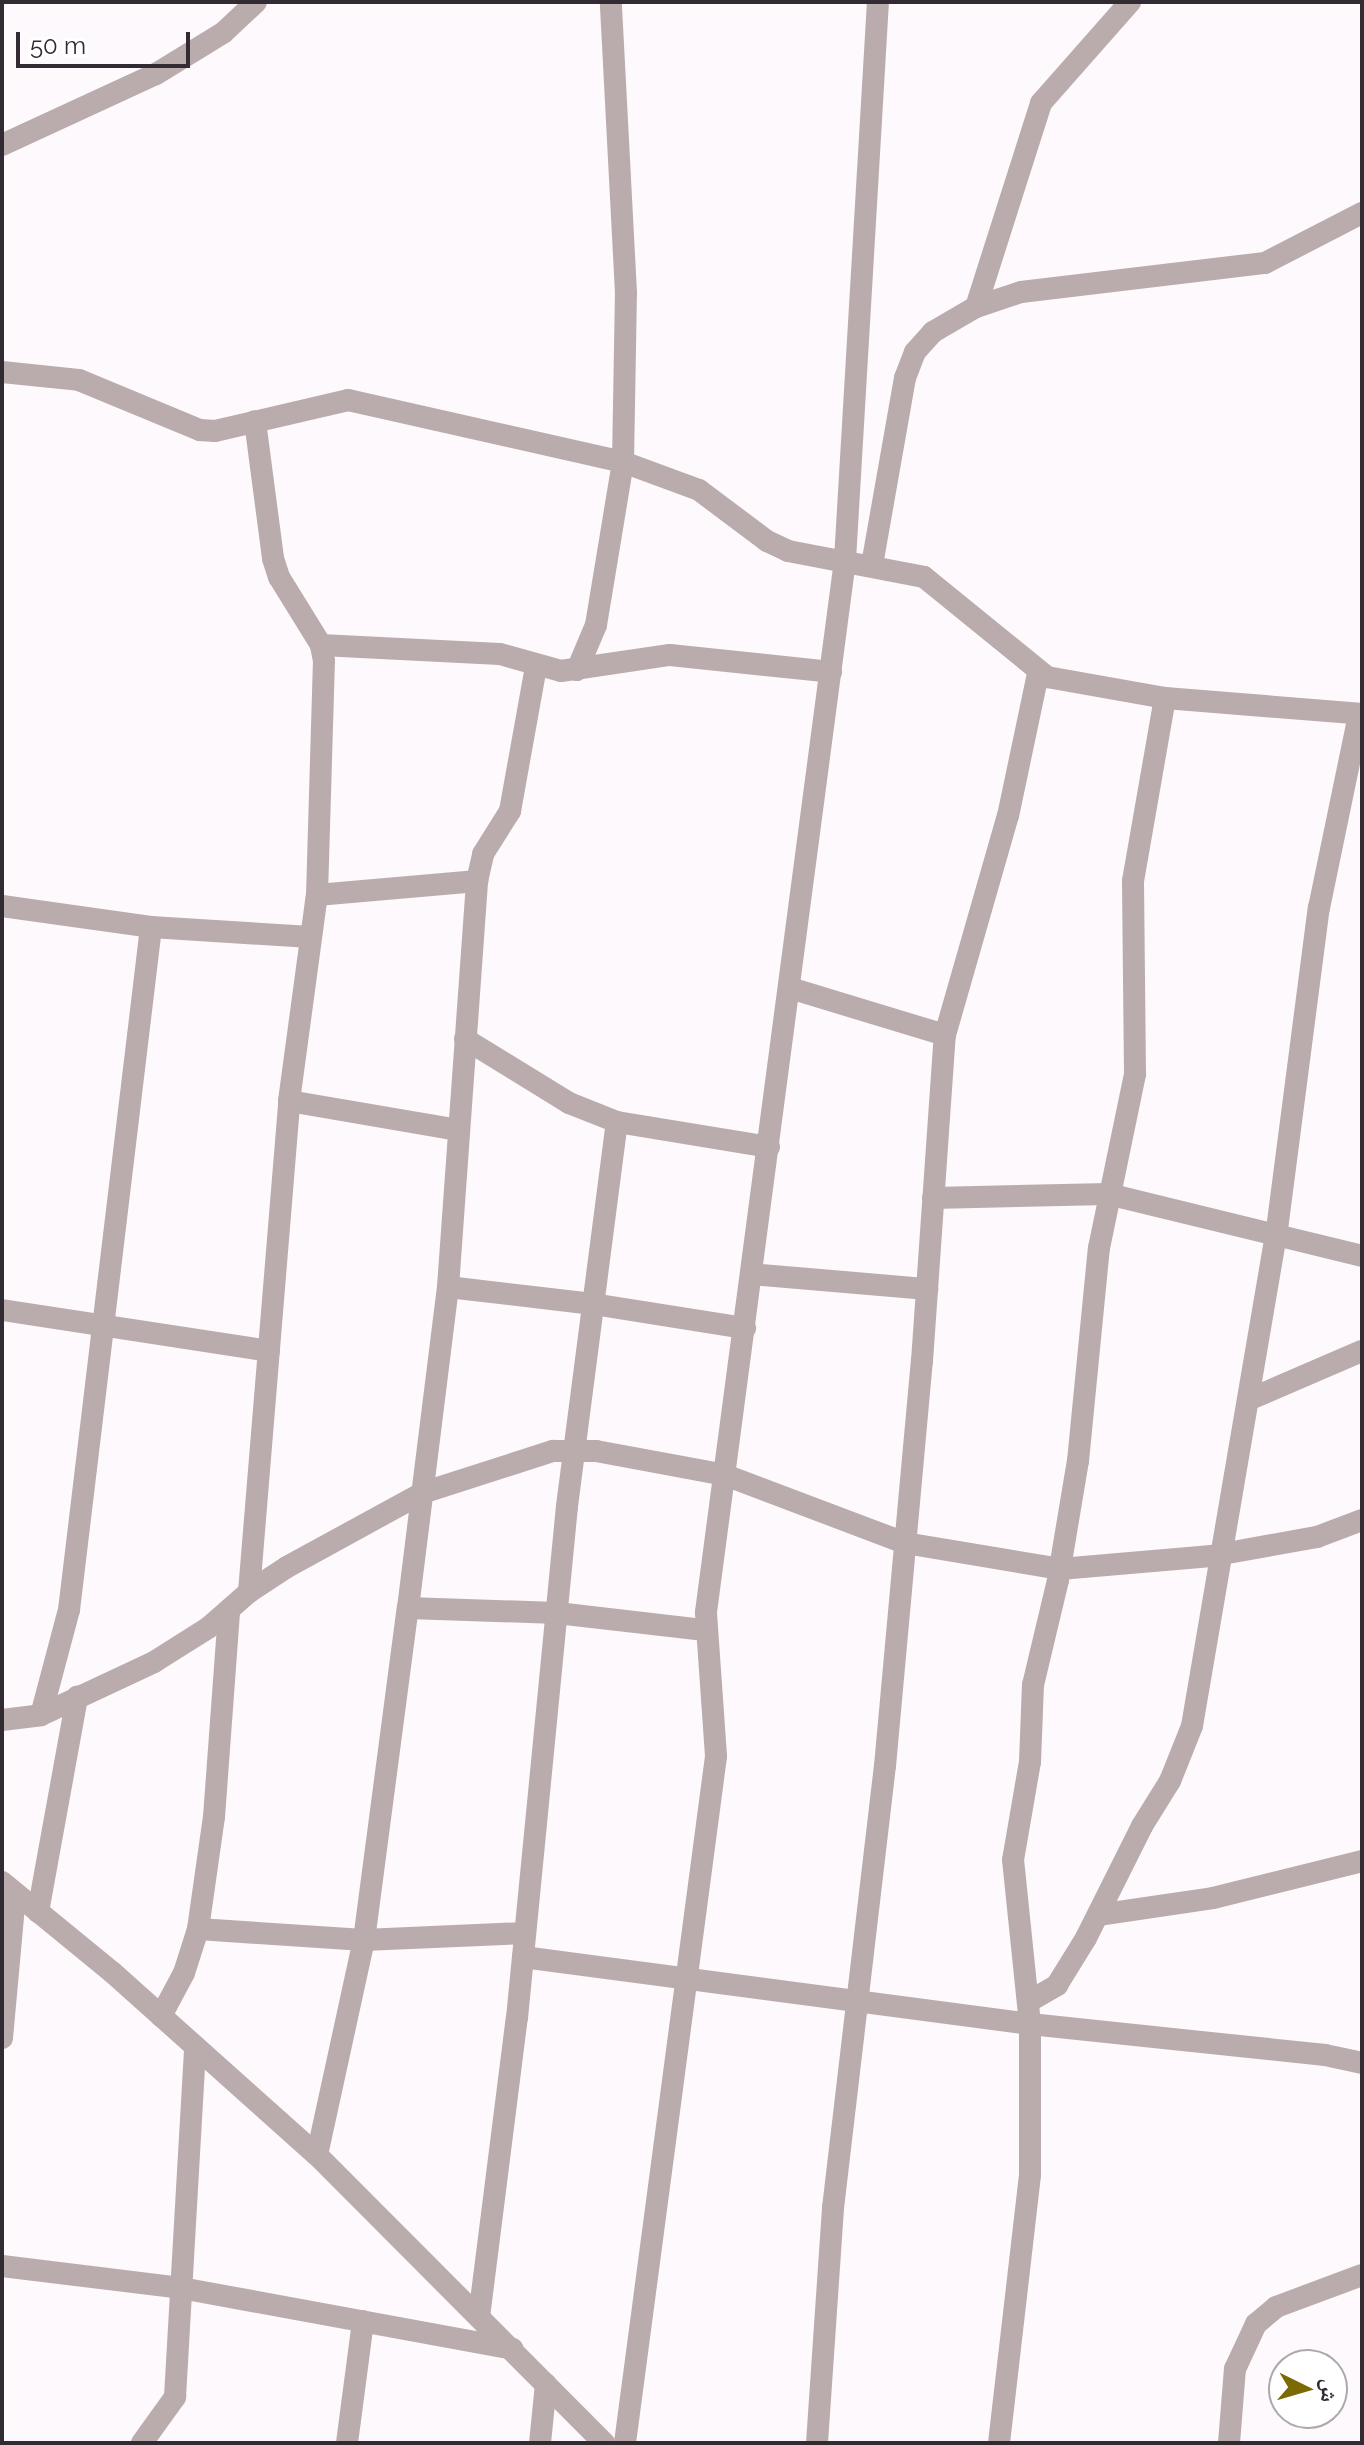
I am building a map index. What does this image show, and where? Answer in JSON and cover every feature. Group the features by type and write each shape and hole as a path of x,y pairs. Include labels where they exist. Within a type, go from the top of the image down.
{"street":[{"path":"2,145 156,74 223,33 256,2"},
{"path":"577,670 596,625 623,462 626,293 611,2"},
{"path":"625,2443 684,1976 716,1756 705,1630 845,560 878,2"},
{"path":"976,307 1041,103 1130,2"},
{"path":"872,565 902,393 915,352 933,332 976,307 1021,292 1265,263 1362,213"},
{"path":"2,372 79,380 200,430 215,431 348,400 623,462 671,477 699,490 767,541 788,551 804,557 845,560 915,573 932,582 1038,674 1165,698 1361,714 1319,908 1276,1237 1189,1738 1098,1915 1057,1985 1029,2013"},
{"path":"249,1592 289,1101 317,895 324,661 321,645 279,577 273,558 255,421"},
{"path":"321,645 500,654 536,666 577,670 670,655 831,672"},
{"path":"317,2155 364,1940 408,1608 448,1287 477,881 483,854 510,811 536,666"},
{"path":"817,2443 828,2264 905,1543 945,1035 1008,816 1038,674"},
{"path":"999,2443 1027,2220 1029,2013 1013,1860 1030,1762 1033,1685 1060,1569 1078,1461 1095,1272 1108,1194 1135,1074 1133,881 1165,698"},
{"path":"317,895 477,881"},
{"path":"2,906 151,927 311,937"},
{"path":"41,1715 69,1610 151,927"},
{"path":"790,988 945,1035"},
{"path":"465,1039 569,1103 617,1122 769,1147"},
{"path":"289,1101 458,1130"},
{"path":"479,2317 523,1957 574,1449 617,1122"},
{"path":"933,1198 1108,1194 1362,1256"},
{"path":"751,1274 927,1289"},
{"path":"448,1287 593,1304 745,1328"},
{"path":"2,1310 269,1351"},
{"path":"1248,1400 1362,1351"},
{"path":"2,1720 41,1715 154,1662 287,1567 422,1493 542,1453 574,1449 725,1475 905,1543 1060,1569 1221,1554 1294,1542 1362,1520"},
{"path":"408,1608 557,1613 705,1630"},
{"path":"161,2016 184,1973 198,1929 214,1817 229,1611"},
{"path":"38,1912 77,1697"},
{"path":"1098,1915 1213,1898 1362,1861"},
{"path":"8,1888 161,2016 317,2155 604,2443"},
{"path":"2,2038 8,1888"},
{"path":"198,1929 364,1940 525,1933"},
{"path":"523,1957 858,2001 1029,2013 1362,2063"},
{"path":"142,2443 175,2397 195,2047"},
{"path":"2,2266 181,2288 512,2349"},
{"path":"1229,2443 1235,2369 1256,2324 1276,2307 1362,2275"},
{"path":"347,2443 363,2321"},
{"path":"540,2443 546,2384"}]}
